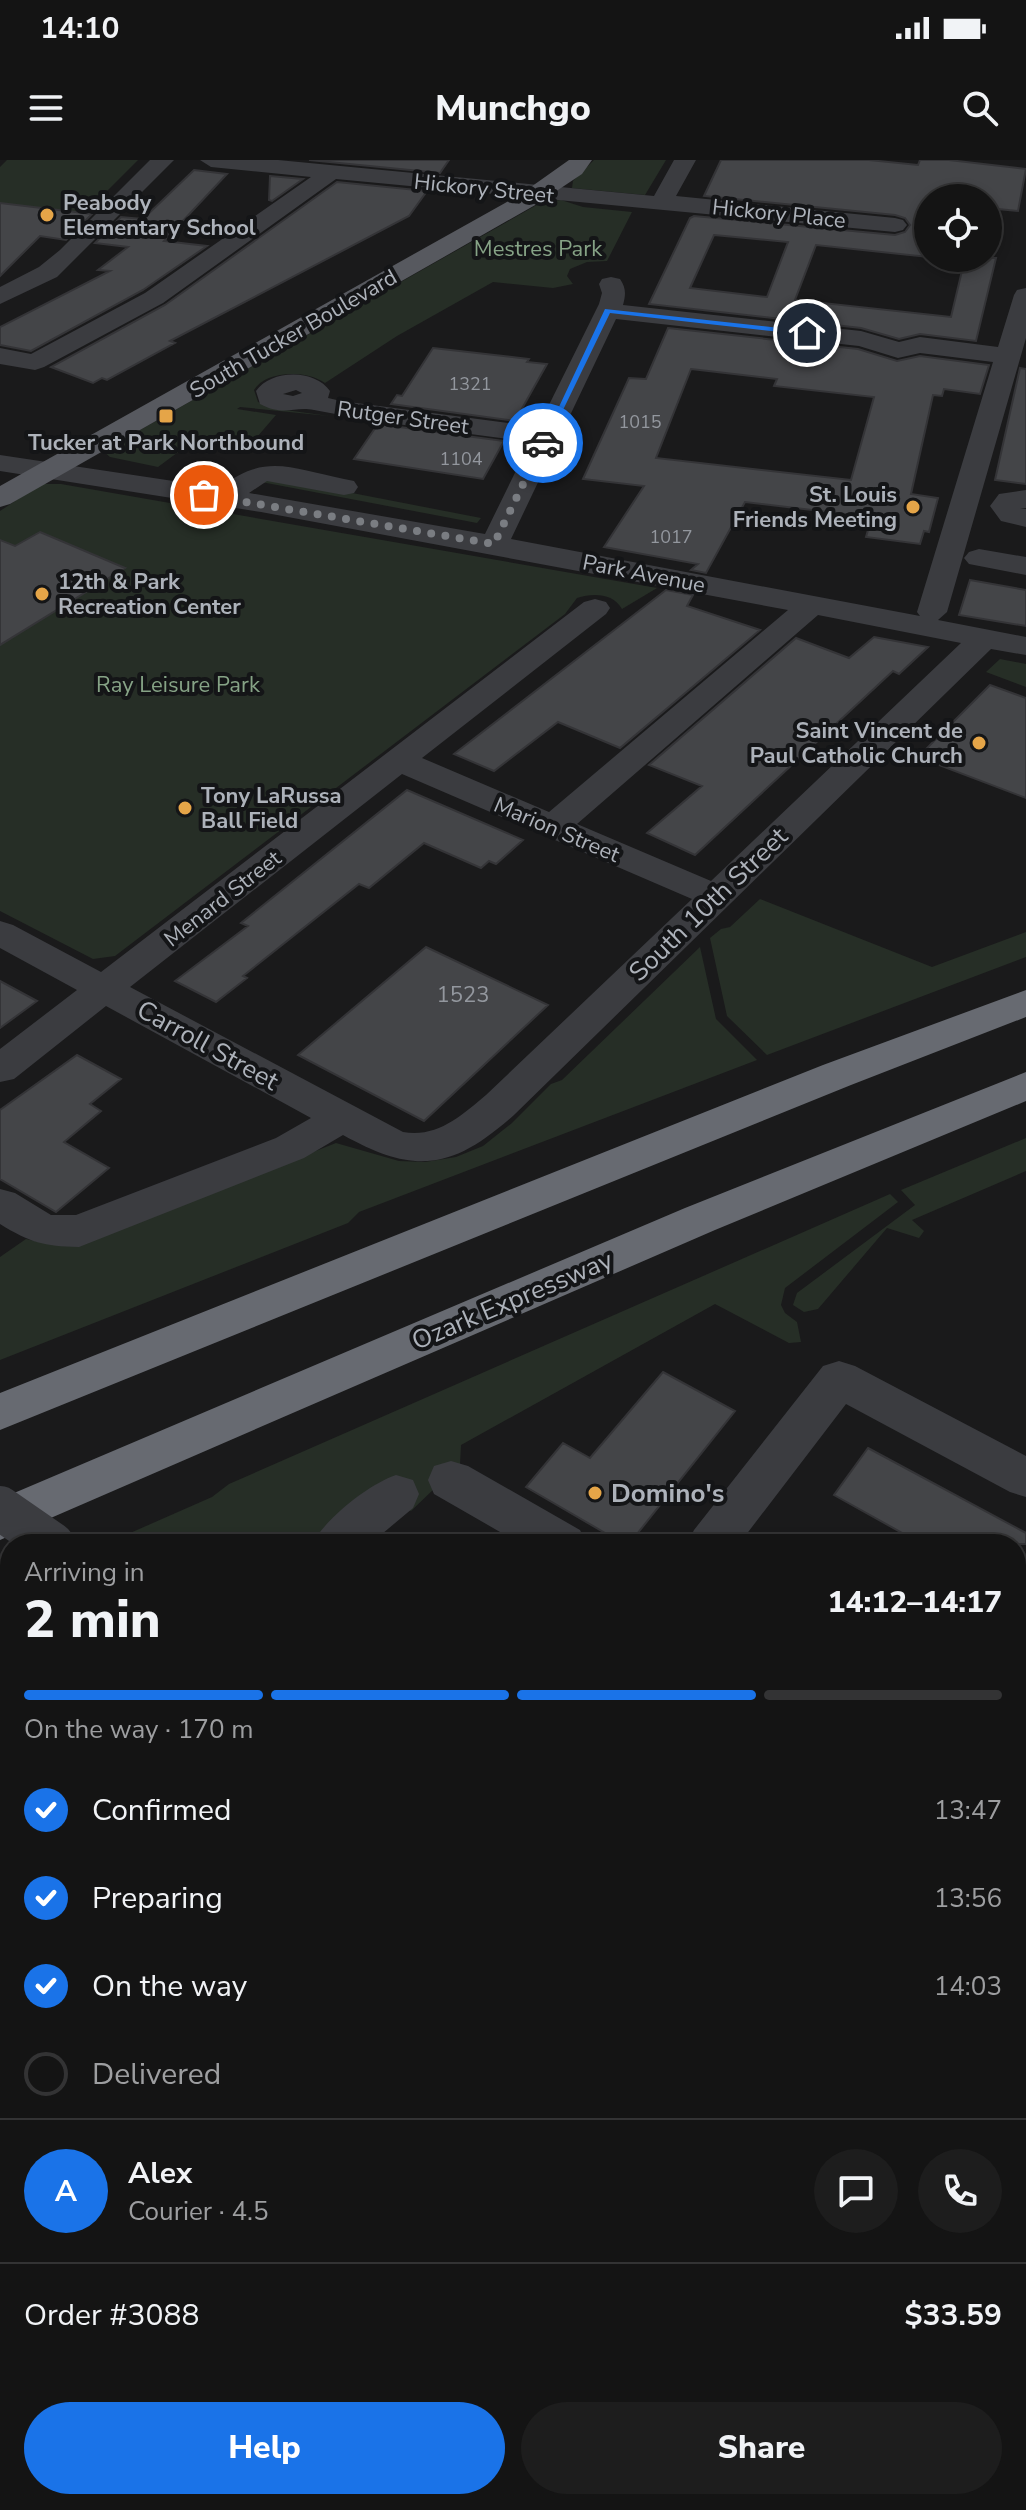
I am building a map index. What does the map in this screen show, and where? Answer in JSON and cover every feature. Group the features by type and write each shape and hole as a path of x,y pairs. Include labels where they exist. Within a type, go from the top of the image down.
{"highway":[{"path":"0,1412 837,1075 1026,1003"},
{"name":"Ozark Expressway","path":"0,1520 700,1219 1026,1086"}],"main road":[{"name":"South Tucker Boulevard","path":"0,498 24,461 286,319 510,190 551,160"},
{"name":"South Tucker Boulevard","path":"24,461 539,193 581,160"}],"street":[{"path":"0,297 26,284 68,255 163,160"},
{"name":"Hickory Street","path":"211,160 286,164 332,172 539,193 662,202"},
{"path":"662,202 685,160"},
{"path":"0,356 35,362 154,298 332,172"},
{"name":"Hickory Place","path":"662,202 895,225"},
{"path":"4,273 22,266 48,241"},
{"path":"4,273 26,284"},
{"path":"496,525 547,436 600,286 861,339 898,350 920,345 1008,356"},
{"path":"932,612 1026,295"},
{"name":"Rutger Street","path":"308,401 341,409 547,436"},
{"name":"Park Avenue","path":"24,461 176,478 261,503"},
{"name":"Park Avenue","path":"24,461 261,503 496,525 812,605 1026,646"},
{"path":"230,494 251,477 267,473 377,493"},
{"path":"1026,499 1014,499 1004,506 1011,515 1026,518"},
{"path":"979,558 1026,566"},
{"path":"553,827 812,605"},
{"name":"Menard Street","path":"0,1069 595,608"},
{"name":"South 10th Street","path":"419,1149 447,1142 478,1125 984,638"},
{"name":"Marion Street","path":"400,761 715,896"},
{"name":"Carroll Street","path":"0,933 392,1144 419,1149"},
{"path":"0,1204 43,1230 79,1231 290,1148 342,1118"},
{"path":"719,1534 839,1379 1026,1478"},
{"path":"451,1480 546,1534"},
{"path":"348,1534 396,1494"},
{"path":"0,1508 38,1534"}],"green space":[{"path":"7,160 138,160 85,213 0,203 0,167"},
{"name":"Mestres Park","path":"594,160 666,160 645,195 572,188 573,181"},
{"name":"Mestres Park","path":"561,200 583,207 632,212 607,261 587,262 570,269 567,276 573,284 553,288 493,282 397,336 325,383 308,376 287,374 260,383 254,390 258,402 278,409 329,416 240,407 237,409 276,415 244,452 189,444 158,467 110,457 103,451 542,202"},
{"path":"280,479 481,518 477,523 256,481"},
{"name":"Ray Leisure Park","path":"41,484 61,484 657,588 622,609 608,597 590,595 577,598 565,614 115,956 93,959 0,911 0,511"},
{"path":"1000,659 1026,664 1026,687 986,672"},
{"path":"760,899 932,967 1026,932 1026,957 767,1055 727,1016 710,938 721,929 730,927"},
{"path":"700,947 716,1019 757,1060 359,1212 348,1223 0,1360 0,1257 26,1239 39,1242 89,1240 336,1143 399,1161 425,1162 456,1157 483,1146 512,1123 551,1084 562,1080"},
{"path":"1026,1138 1026,1171 912,1220 924,1231 919,1238 887,1228 818,1309 804,1312 793,1305 797,1293 915,1205 901,1190"},
{"path":"890,1194 898,1202 785,1288 781,1305 785,1313 797,1322 801,1342 789,1343 715,1304 461,1445 460,1464 411,1511 402,1506 393,1477 319,1534 128,1534 212,1497 229,1484"}],"building":[{"path":"309,160 449,160 440,173"},
{"path":"721,160 869,160 918,165 920,160 949,160 1026,169 1018,211 1002,209 1002,184 914,184 914,256 816,245 795,300 951,317 962,272 993,272 976,341 920,334 899,339 861,328 649,304 690,218 694,216 895,235 905,232 910,225 905,218 704,196","holes":["714,235 788,242 767,297 690,288"]},
{"path":"194,170 227,174 164,241 207,246 143,290 31,351 0,345 0,327 110,271 98,270 128,247 95,243 121,217 143,219"},
{"path":"270,176 303,179 272,201 269,200"},
{"path":"337,182 427,191 409,216 170,341 175,343 107,380 102,378 93,383 51,367 165,305"},
{"name":"Peabody Elementary School","path":"0,203 92,214 66,240 40,236 0,276"},
{"path":"668,328 858,349 897,361 920,356 989,365 980,394 944,389 942,396 933,395 911,494 938,498 929,532 924,531 920,544 866,537 870,523 852,521 854,515 745,502 706,573 691,570 698,564 604,547 644,486 583,479 629,378 646,379","holes":["691,369 777,379 774,386 874,397 851,480 656,458"]},
{"path":"433,348 529,359 527,362 547,364 515,421 391,404 397,395 402,396"},
{"path":"1020,368 1026,369 1026,484 995,480"},
{"path":"378,424 504,441 483,479 354,459"},
{"name":"12th & Park Recreation Center","path":"40,532 125,568 0,645 0,540 15,546"},
{"path":"970,580 1026,590 1026,626 959,615"},
{"path":"666,590 693,595 687,606 760,630 620,748 558,722 494,771 454,754"},
{"path":"874,637 928,647 899,674 893,671 695,855 647,833 702,786 649,765 796,638 849,658"},
{"name":"Saint Vincent de Paul Catholic Church","path":"990,685 1026,698 1026,798 918,757"},
{"path":"407,790 523,840 496,864 489,861 481,868 424,843 369,888 359,884 243,976 247,978 216,1002 175,981 248,926 241,923"},
{"path":"426,947 548,1005 424,1121 298,1055"},
{"path":"0,981 37,1001 0,1028"},
{"path":"77,1055 121,1079 90,1104 101,1111 64,1142 109,1168 56,1212 0,1179 0,1110"},
{"path":"663,1372 735,1411 637,1534 607,1534 526,1487 563,1443 590,1458"},
{"path":"868,1448 1026,1534 904,1534 834,1495"}],"way so far":[{"path":"204,495 494,544 543,443"}],"place":[{"name":"Peabody Elementary School","path":"47,215"},
{"name":"Tucker at Park Northbound","path":"166,416"},
{"name":"St. Louis Friends Meeting","path":"913,507"},
{"name":"12th & Park Recreation Center","path":"42,594"},
{"name":"Saint Vincent de Paul Catholic Church","path":"979,743"},
{"name":"Tony LaRussa Ball Field","path":"185,808"},
{"name":"Domino's","path":"595,1493"}],"route":[{"path":"543,443 608,311 807,333"}]}
